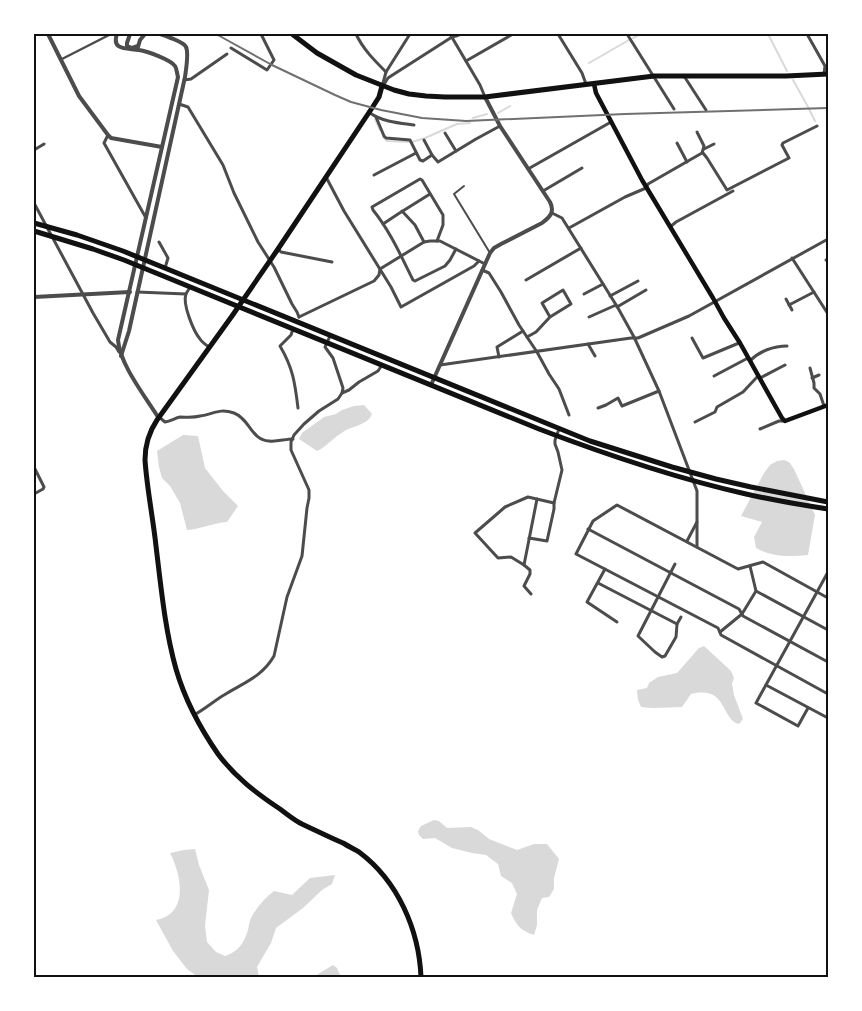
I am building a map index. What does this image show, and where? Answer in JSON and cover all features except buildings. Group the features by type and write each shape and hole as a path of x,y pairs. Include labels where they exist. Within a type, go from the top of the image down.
{"main road":[{"path":"292,34 327,60 382,86 409,94 446,98 485,96 654,76 786,76 826,74"},
{"path":"594,84 596,93 646,188 785,421 826,406"},
{"path":"382,86 379,97 278,249 158,417 148,437 145,454 161,587 172,652 194,715 219,755 243,782 257,794 301,824 358,851 376,866 404,909 416,940 421,977"},
{"path":"34,223 96,241 138,257 297,320 330,336 559,429 621,451 690,472 751,487 828,502"},
{"path":"34,231 93,249 142,267 556,436 618,458 746,494 828,510"}],"street":[{"path":"48,34 79,96 111,138 162,147"},
{"path":"60,60 111,34"},
{"path":"117,34 115,41 119,46 130,50 139,48"},
{"path":"121,356 118,340 178,77 174,65 170,61 139,48 128,46 130,34"},
{"path":"139,48 145,34"},
{"path":"121,356 129,331 184,80 186,47 183,43 162,34"},
{"path":"231,48 267,70 274,60 262,34"},
{"path":"356,34 368,53 386,72"},
{"path":"382,86 386,72 410,34"},
{"path":"382,86 386,80 451,35 461,34"},
{"path":"466,61 513,34"},
{"path":"558,34 582,72 586,85"},
{"path":"628,34 674,109"},
{"path":"807,34 825,66 826,74"},
{"path":"431,385 490,253 494,248 542,223 552,213 552,207 543,192 528,169 515,154 493,114 480,85 451,35"},
{"path":"184,80 191,79 227,54"},
{"path":"684,76 706,110"},
{"path":"179,104 188,107 223,165 234,193 258,242 270,260 297,312 297,320 374,281 379,275 380,268"},
{"path":"369,112 385,120 414,125"},
{"path":"376,117 386,138 411,142 420,160 423,161 432,155"},
{"path":"528,169 611,122"},
{"path":"424,140 438,162 500,126"},
{"path":"702,151 727,190 789,158 782,145 783,142 817,126"},
{"path":"697,132 704,146 702,151"},
{"path":"444,133 456,151"},
{"path":"108,135 104,143 146,219"},
{"path":"677,143 687,162"},
{"path":"34,150 44,144"},
{"path":"569,228 646,188 648,184 714,144"},
{"path":"374,175 416,153"},
{"path":"543,192 582,168"},
{"path":"326,177 356,233 391,286 401,307 474,266 479,261"},
{"path":"437,241 444,219 422,180 420,179 372,207 413,280 415,281 445,266 456,249"},
{"path":"670,227 733,192"},
{"path":"383,224 430,194"},
{"path":"34,203 110,342 116,347 128,370 158,417 165,422 176,418 225,411 245,419 255,435 268,442 293,438"},
{"path":"402,211 415,224 424,242"},
{"path":"552,213 562,218 603,284 635,338 659,391 697,491 697,547"},
{"path":"440,365 638,338 689,316 828,238"},
{"path":"380,268 424,242 437,241 445,243 485,264"},
{"path":"159,242 168,258 165,268"},
{"path":"526,280 581,248"},
{"path":"278,249 281,252 332,262"},
{"path":"792,258 828,314"},
{"path":"482,270 489,273 549,374 560,388 569,415"},
{"path":"610,296 638,281"},
{"path":"584,294 603,284"},
{"path":"190,287 186,294 185,302 194,330 201,341 209,347"},
{"path":"527,337 536,332 550,316 571,304 563,290 542,303 550,316"},
{"path":"589,317 616,306 646,290"},
{"path":"34,297 130,292"},
{"path":"137,292 186,294"},
{"path":"790,305 814,292"},
{"path":"786,299 792,310"},
{"path":"294,329 280,346 290,364 298,408"},
{"path":"499,357 497,347 524,332"},
{"path":"194,715 263,672 274,656 287,597 302,556 309,498 309,490 291,450 291,442 304,424 319,411 338,399 344,388 333,358 325,347 330,336"},
{"path":"692,338 703,358 740,343"},
{"path":"588,344 596,356"},
{"path":"714,376 772,348 787,346"},
{"path":"342,394 378,371 382,365"},
{"path":"695,422 715,412 717,407 744,392 759,377 785,365"},
{"path":"810,368 814,388 820,394 826,406"},
{"path":"812,378 819,375"},
{"path":"598,408 618,398 622,406 659,391"},
{"path":"760,429 779,421 785,421"},
{"path":"529,538 547,541 562,470 555,444 559,429"},
{"path":"34,470 44,487 34,494"},
{"path":"531,594 524,586 530,570 511,557 498,558 475,533 505,507 528,496 554,503"},
{"path":"524,565 537,499"},
{"path":"828,598 764,562 738,569 617,505 593,521 576,554 718,628 721,635 828,694"},
{"path":"687,541 698,519"},
{"path":"588,529 739,610 742,614 828,662"},
{"path":"675,564 638,636 655,652 662,657 665,656 676,637 677,624 681,617"},
{"path":"720,632 742,614 756,591 750,566"},
{"path":"606,569 587,602 617,622"},
{"path":"808,708 798,726 756,703 828,572"},
{"path":"598,583 677,624"},
{"path":"756,591 828,630"},
{"path":"766,685 828,718"}],"lane":[{"path":"464,186 454,194 490,253"}],"shaded area":[{"path":"364,405 372,414 370,418 343,432 321,449 317,451 299,439 302,433 324,417 354,406"},
{"path":"183,435 198,436 205,468 238,506 227,522 187,530 180,503 170,486 162,478 157,451"},
{"path":"784,460 789,462 794,469 815,515 808,555 782,556 756,548 754,537 762,522 741,516 770,465"},
{"path":"704,646 731,671 734,678 732,684 734,695 743,719 739,724 733,721 717,698 703,692 691,694 682,707 641,707 637,690 647,688 649,683 658,677 677,673 699,648"},
{"path":"434,820 439,821 447,828 471,827 489,839 517,850 534,844 547,844 559,859 554,878 554,889 549,897 542,898 537,910 537,925 534,935 522,929 513,917 511,913 517,894 512,883 501,876 498,864 486,855 452,848 435,838 423,839 419,835 418,831 421,826"},
{"path":"195,849 209,890 205,926 207,942 216,952 225,956 234,952 240,946 253,914 261,903 274,891 292,895 310,878 335,875 332,884 276,928 271,943 257,967 259,977 198,977 187,969 173,951 156,920 166,917 174,911 180,895 179,877 170,853"},
{"path":"333,965 337,968 341,977 315,977 318,974"}],"waterway":[{"path":"633,38 641,34"},
{"path":"768,34 787,71"},
{"path":"589,63 629,40"},
{"path":"793,80 815,121"},
{"path":"498,113 510,106"},
{"path":"473,118 487,114"},
{"path":"375,119 380,130"},
{"path":"383,137 387,141 412,142 457,124 470,123"}],"railway":[{"path":"216,34 272,65 351,102 422,118 466,121 828,108"}]}
